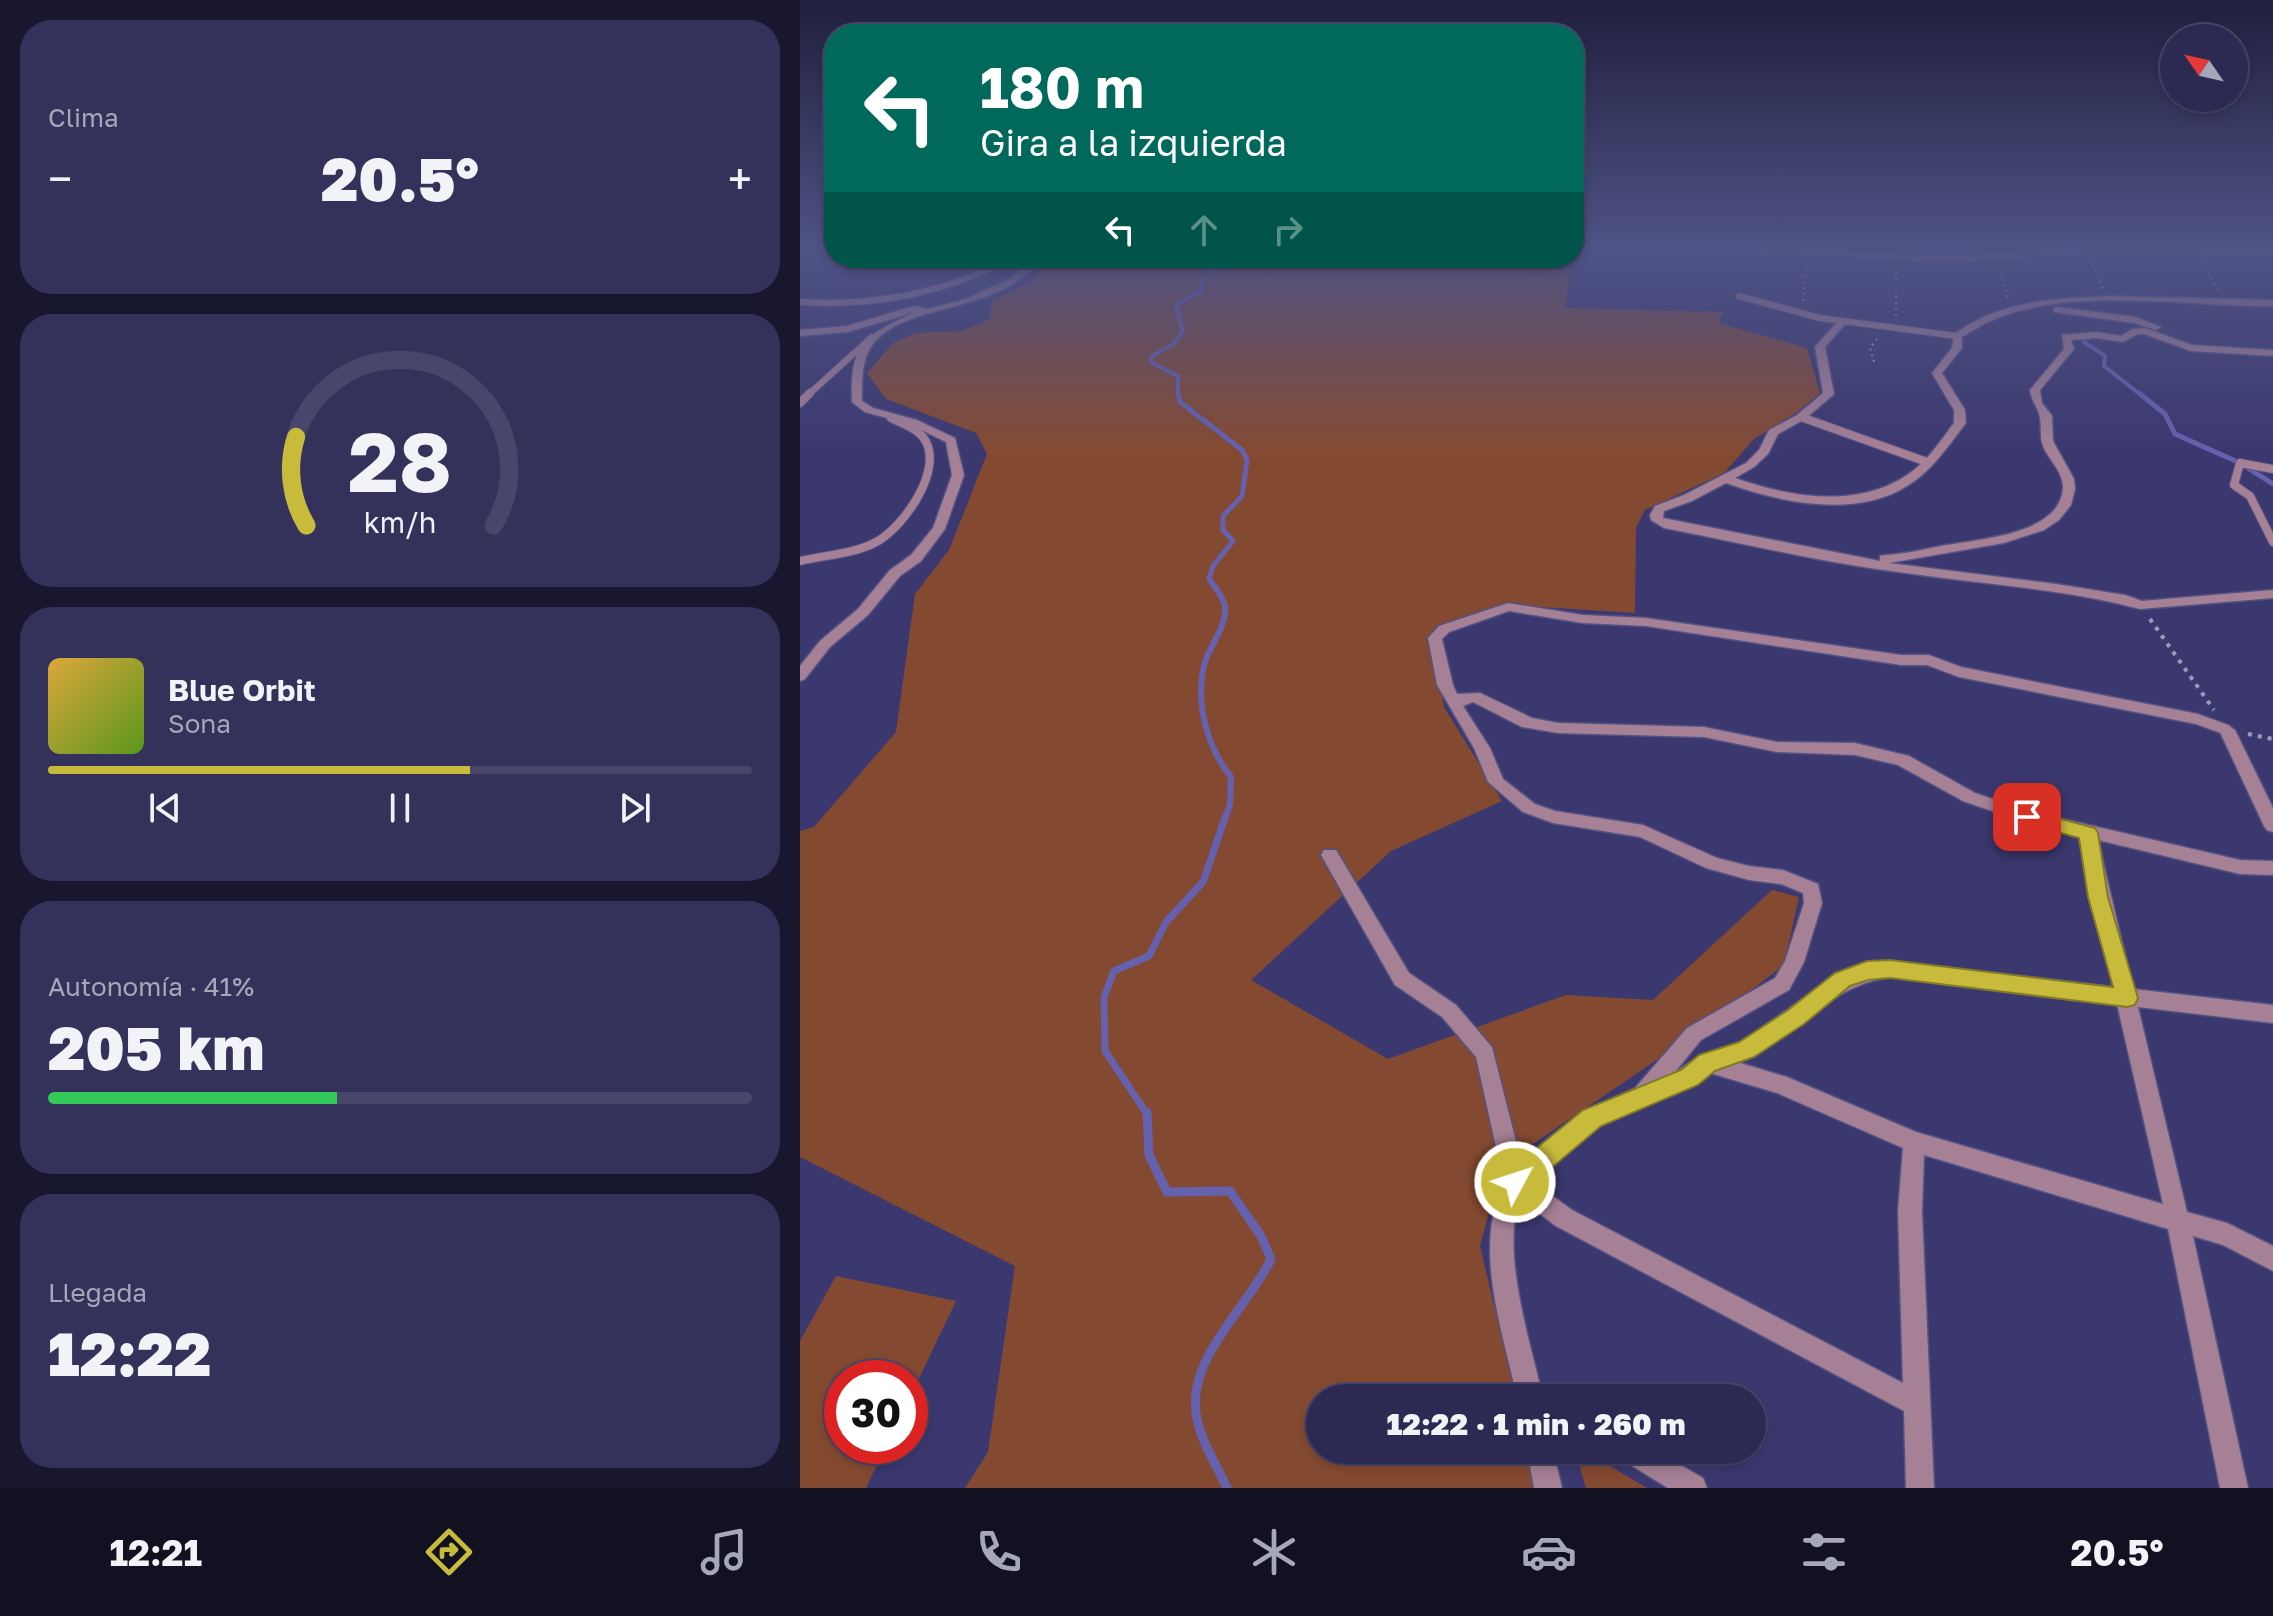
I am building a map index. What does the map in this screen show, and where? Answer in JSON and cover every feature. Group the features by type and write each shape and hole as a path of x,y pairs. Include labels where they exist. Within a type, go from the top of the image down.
{"street":[{"path":"800,333 848,329 889,316"},
{"path":"800,676 825,644 863,612 895,573 927,546 946,515 958,475 951,440 913,422 891,418 860,406 857,402 858,367 872,337 914,316"},
{"path":"1724,478 1756,491 1793,499 1824,501 1887,490 1906,482 1960,423 1962,414 1937,373 1957,348 1957,336 1971,326 1996,316"},
{"path":"2110,316 2147,322 2177,341"},
{"path":"1841,323 1820,347 1829,394 1801,417 1773,432 1764,452 1750,465 1688,498 1659,509 1657,520 1664,524 1852,559 1991,582 2097,594 2140,605 2273,594"},
{"path":"1852,559 1899,559 1997,541 2028,532 2054,519 2068,503 2070,486 2064,468 2049,451 2044,435 2046,416 2037,403 2035,390 2069,349 2065,337 2096,335 2123,339 2136,331 2145,331 2191,348 2273,353"},
{"path":"1642,1096 1694,1034 1782,984 1794,962 1813,903 1812,889 1783,877 1749,873 1712,863 1643,831 1553,817 1529,808 1496,782 1482,748 1445,685 1435,638 1444,629 1508,607 1583,619 1646,622 1901,660"},
{"path":"1455,705 1462,698 1475,697 1528,723 1558,728 1704,732 1777,747 1855,749 1903,760 1969,797 2088,833 2240,867 2273,868"},
{"path":"2227,730 2273,826"},
{"path":"2088,833 2098,897 2127,998 2179,1220 2234,1488"},
{"path":"1330,855 1402,979 1449,1011 1485,1053 1515,1182 1505,1213 1500,1250 1531,1384"},
{"path":"1515,1182 1592,1118 1689,1078 1707,1063 1746,1050 1796,1017 1842,980 1867,970 1890,969 2273,1014"},
{"path":"1707,1063 1780,1084 1914,1142 2227,1235 2273,1259"},
{"path":"1914,1142 1910,1211 1920,1488"},
{"path":"1515,1182 1564,1218 1915,1403"},
{"path":"1543,1464 1548,1488"},
{"path":"1653,1464 1693,1488"}],"lane":[{"path":"1804,316 1957,336"},
{"path":"800,403 872,337"},
{"path":"1801,417 1927,462"},
{"path":"800,561 867,547 886,535 906,516 928,475 929,450 924,438 891,418"},
{"path":"2273,469 2240,463 2234,485 2250,496 2273,542"},
{"path":"1901,660 1928,660 1960,672 2197,719 2227,730"}],"path":[{"path":"2140,605 2227,730 2273,739"}],"shaded area":[{"path":"990,316 1721,316 1718,323 1807,348 1820,393 1797,412 1754,439 1724,473 1645,510 1636,527 1635,613 1509,605 1434,639 1444,707 1502,801 1391,851 1251,980 1388,1059 1566,995 1653,1000 1772,890 1799,897 1784,965 1689,1038 1502,1165 1480,1246 1513,1384 1306,1384 1306,1464 1532,1464 1538,1488 965,1488 988,1452 1015,1266 800,1157 800,831 814,827 896,732 915,594 949,550 987,454 976,433 886,399 867,373 893,343 916,333 961,331"},
{"path":"836,1276 956,1301 928,1360 824,1360 824,1464 877,1464 866,1488 800,1488 800,1341"},
{"path":"1579,1464 1607,1464 1647,1488 1586,1488"}],"waterway":[{"path":"1178,393 1178,376 1152,363 1151,357 1173,344 1183,331 1179,316"},
{"path":"2084,342 2105,356 2104,366 2141,395"},
{"path":"1178,393 1180,402 1242,450 1247,460 1242,496 1223,516 1223,530 1233,541 1213,566 1210,580"},
{"path":"2139,393 2165,414 2175,434 2240,463 2273,484"},
{"path":"1210,580 1223,600 1225,614 1204,665 1202,709 1215,752 1231,777 1226,817"},
{"path":"1147,1114 1105,1051 1104,997 1114,971 1149,956 1166,922 1203,882 1226,815"},
{"path":"1147,1112 1149,1155 1167,1192 1230,1191 1261,1236 1271,1259 1220,1335 1200,1376 1196,1397 1199,1428 1227,1488"}],"route":[{"path":"1515,1182 1592,1118 1689,1078 1707,1063 1746,1050 1796,1017 1842,980 1867,970 1890,969 2127,998 2098,897 2088,833 2027,817"}]}
